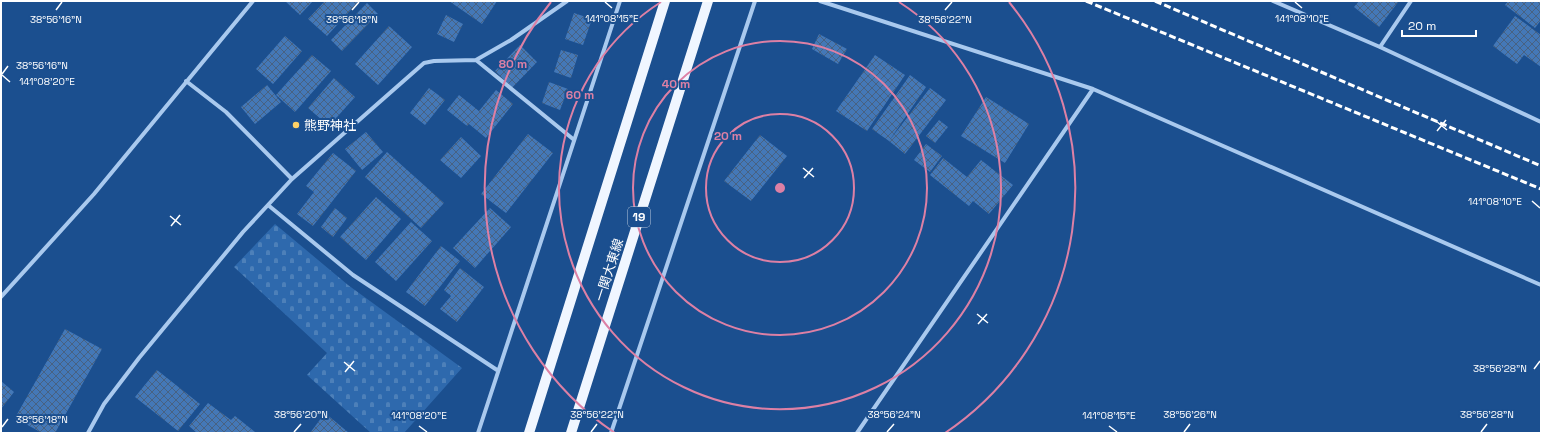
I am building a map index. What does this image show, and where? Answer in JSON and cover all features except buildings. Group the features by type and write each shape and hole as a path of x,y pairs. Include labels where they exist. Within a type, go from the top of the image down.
{"main road":[{"path":"529,433 665,1"},
{"name":"一関大東線","path":"571,433 708,1"}],"street":[{"path":"1,297 94,194 253,1"},
{"path":"88,433 104,404 139,358 268,205 292,179 424,63 476,60 511,40 567,1"},
{"path":"478,433 497,370 574,139 581,123 620,1"},
{"path":"611,433 754,1"},
{"path":"820,1 1093,89 1541,285"},
{"path":"1273,1 1380,47 1541,122"},
{"path":"1380,47 1411,1"},
{"path":"476,60 574,139"},
{"path":"186,81 226,112 292,179"},
{"path":"857,433 1093,89"},
{"path":"268,205 353,275 497,370"}],"green space":[{"path":"275,224 348,285 462,368 404,433 371,433 307,375 327,353 234,267"}],"railway":[{"path":"1086,1 1541,189"},
{"path":"1155,1 1541,166"}],"place":[{"name":"熊野神社","path":"296,125"}]}
